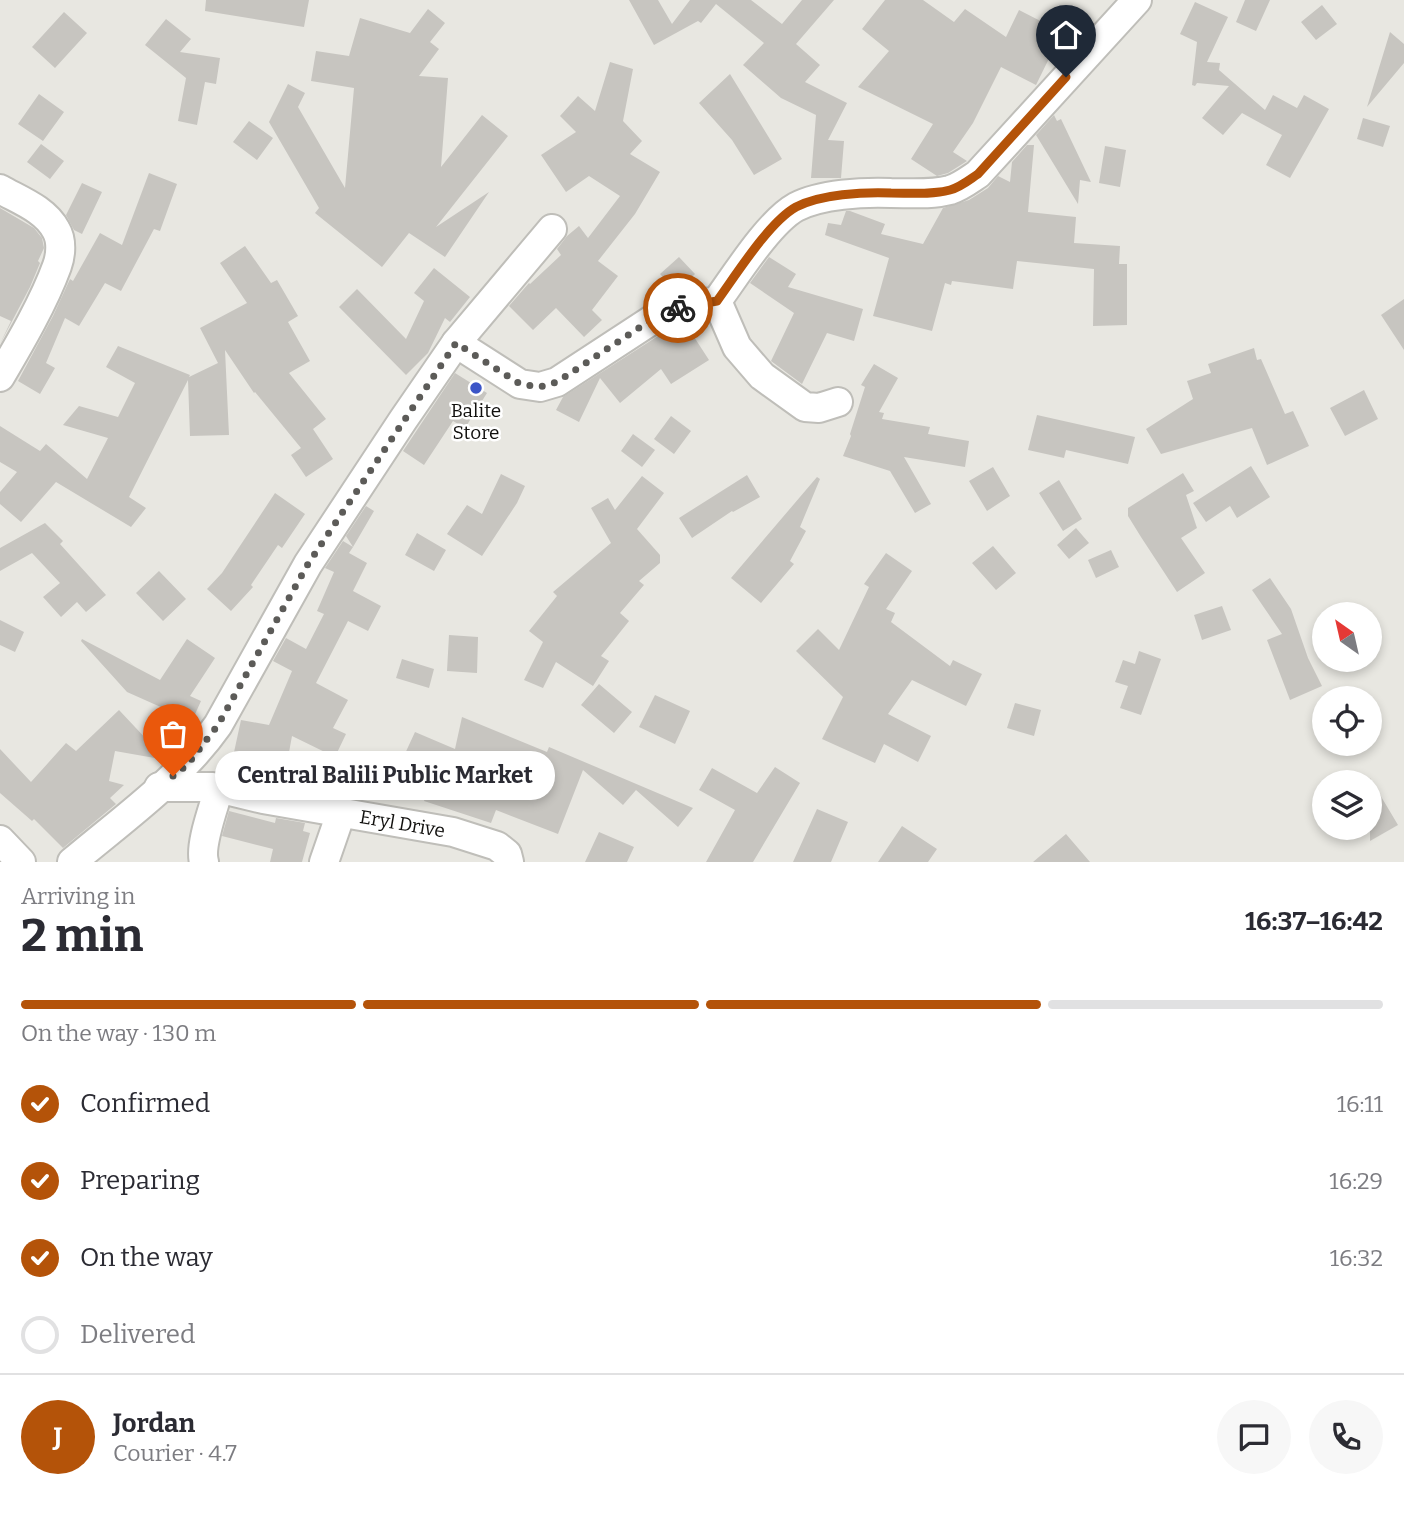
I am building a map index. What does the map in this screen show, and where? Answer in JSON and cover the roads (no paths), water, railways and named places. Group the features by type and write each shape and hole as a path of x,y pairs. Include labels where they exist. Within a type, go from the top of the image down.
{"street":[{"path":"456,343 520,384 540,387 557,382 660,314 717,301 754,250 794,208 816,198 888,192 933,192 950,190 965,183 978,174 1137,0"},
{"path":"0,189 40,211 55,228 61,242 58,264 20,343 0,377"},
{"path":"72,862 187,765 218,725 308,564 456,343 552,229"},
{"path":"717,301 737,346 762,376 805,407 819,408 838,402"},
{"name":"Eryl Drive","path":"159,787 219,788 453,832 503,850 509,862"},
{"path":"204,862 202,859 206,837 219,788"},
{"path":"324,862 341,813"},
{"path":"0,840 21,862"}],"place":[{"name":"Balite Store","path":"476,388"},
{"name":"Central Balili Public Market","path":"173,776"}]}
